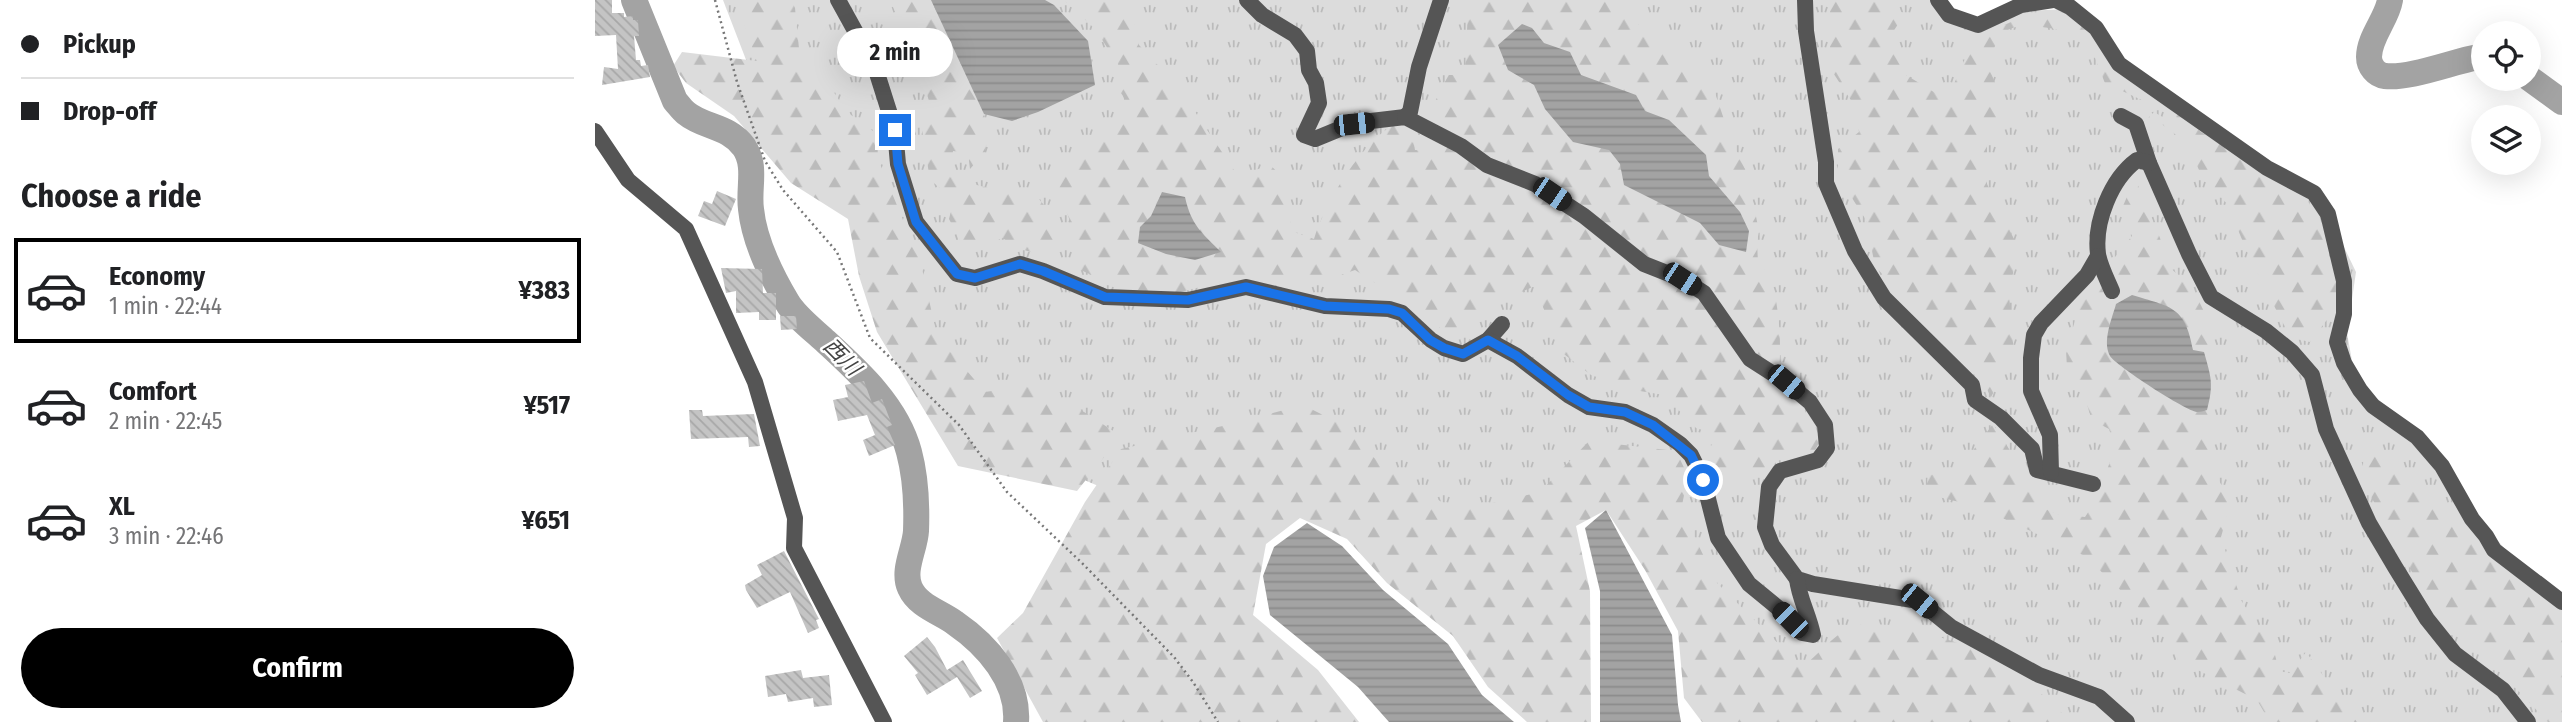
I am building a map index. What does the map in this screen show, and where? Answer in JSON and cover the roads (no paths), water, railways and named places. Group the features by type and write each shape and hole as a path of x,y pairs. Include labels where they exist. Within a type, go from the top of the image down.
{"street":[{"path":"838,0 875,67 895,130 898,164 916,222 957,274 975,278 1020,264 1105,297 1188,300 1246,287 1325,306 1389,309 1402,313 1430,340 1463,354 1488,340 1502,324"},
{"path":"1247,0 1262,15 1295,35 1307,51 1319,103 1304,135 1315,139 1354,124 1405,117 1461,146 1487,165 1535,184 1584,216 1644,264 1682,279 1704,293 1751,359 1810,402 1825,425 1827,448 1818,460 1780,471 1769,487 1766,527 1772,545 1797,579 1798,592 1809,614 1813,635 1802,633 1777,607 1749,584 1718,538 1703,480 1691,455 1680,444 1653,425 1625,412 1589,407 1568,395 1517,356 1488,340"},
{"path":"1405,117 1410,112 1419,67 1441,0"},
{"path":"1805,0 1806,31 1823,137 1826,183 1855,251 1884,298 1972,385 1975,400 2001,418 2032,449 2038,470 2093,484"},
{"path":"1938,0 1949,15 1978,25 2021,5 2055,0 2070,7 2096,28 2119,64 2247,155 2314,193 2328,214 2344,281 2344,313 2337,342 2344,363 2360,390 2373,406 2417,437 2442,466 2472,519 2494,550 2562,602"},
{"path":"2121,116 2136,124 2149,163 2211,298 2266,331 2292,352 2312,375 2326,429 2369,523 2427,619 2455,654 2503,690 2528,722"},
{"path":"595,131 628,180 686,229 755,382 795,518 794,548 884,722"},
{"path":"2112,291 2098,256 2098,230 2101,219 2126,168 2137,160 2149,163"},
{"path":"2051,472 2050,435 2031,391 2034,335 2041,323 2087,275 2098,256"},
{"path":"1797,579 1919,601 1951,627 2039,675 2099,697 2127,722"}],"waterway":[{"name":"西川","path":"634,0 675,101 693,118 738,140 748,154 751,169 750,201 759,245 790,307 863,377 895,419 909,452 915,491 916,531 907,574 910,588 918,600 967,632 999,665 1012,692 1016,722"},
{"path":"2390,0 2370,50 2370,64 2379,74 2406,75 2471,59"},
{"path":"2541,87 2562,102"}]}
